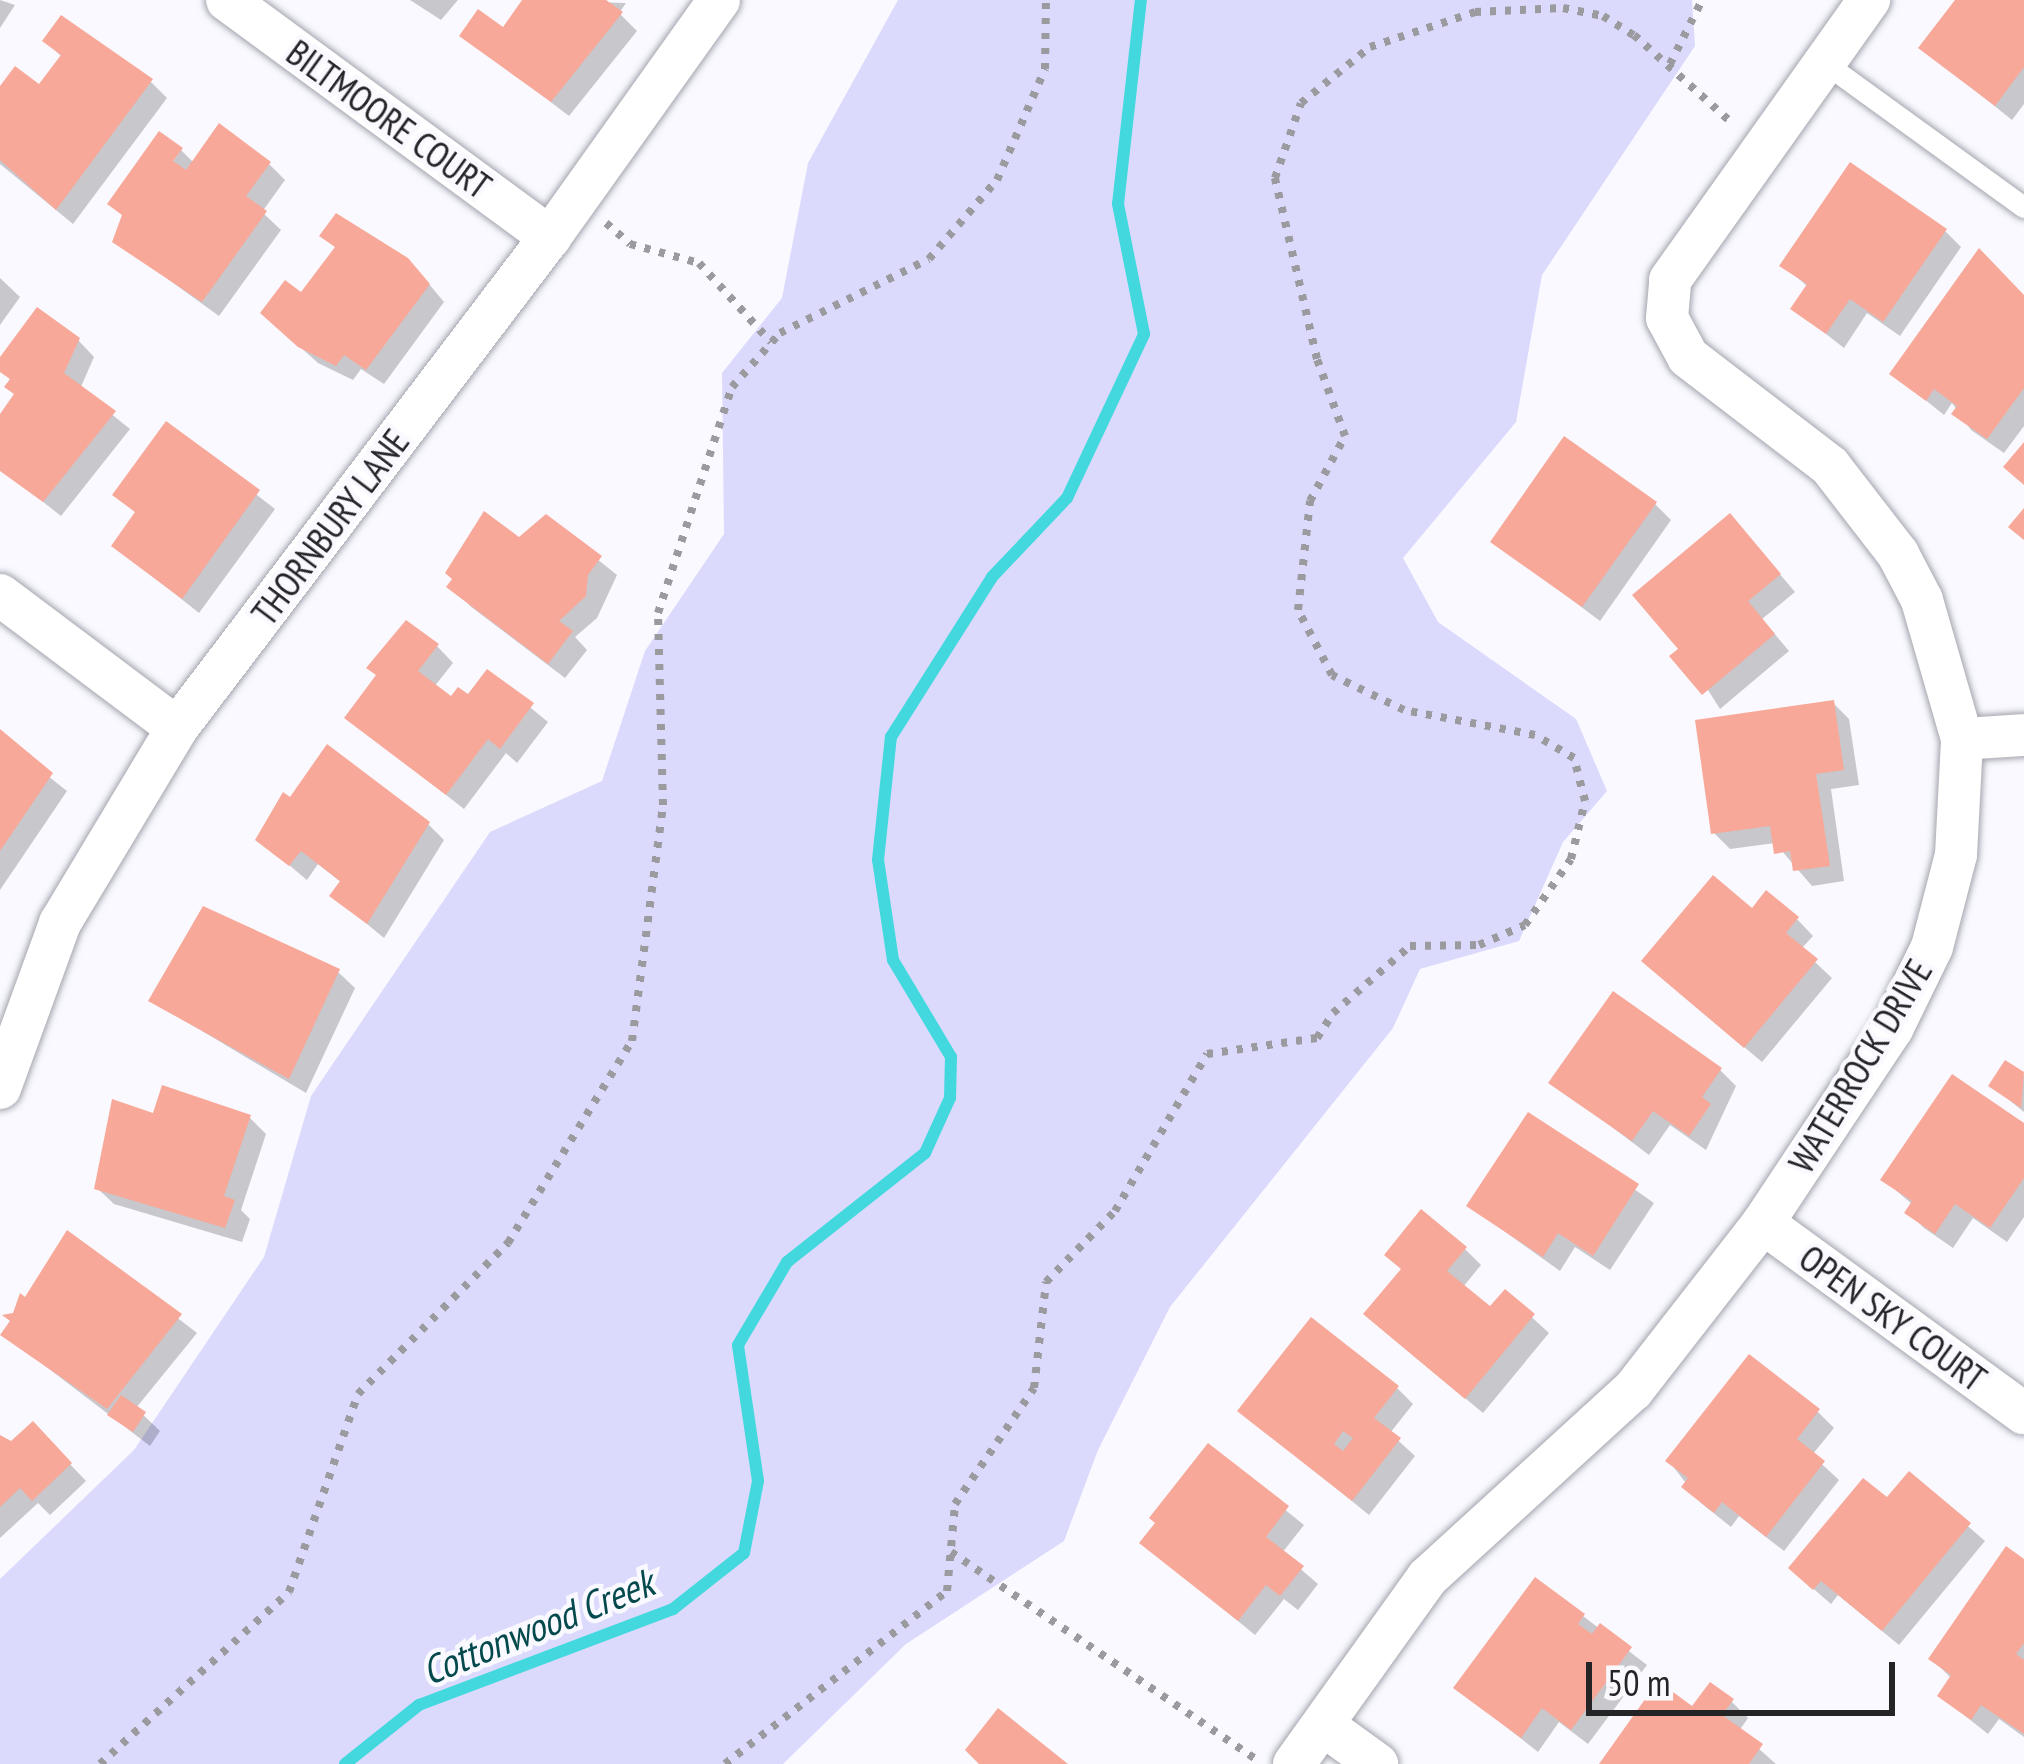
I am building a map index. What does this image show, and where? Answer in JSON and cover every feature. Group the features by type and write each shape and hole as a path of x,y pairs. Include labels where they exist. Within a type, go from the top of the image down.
{"street":[{"name":"BILTMOORE COURT","path":"227,0 550,237"},
{"name":"THORNBURY LANE","path":"0,1088 60,923 177,728 550,237 719,0"},
{"name":"WATERROCK DRIVE","path":"1294,1764 1428,1577 1633,1390 1762,1223 1892,1029 1932,947 1956,855 1962,740 1944,662 1898,554 1830,466 1688,357 1667,318 1670,280 1869,0"},
{"path":"0,595 177,728"},
{"path":"1962,740 2024,735"},
{"name":"OPEN SKY COURT","path":"1762,1223 2024,1413"},
{"path":"1323,1725 1378,1764"}],"lane":[{"path":"1822,62 2024,207"}],"path":[{"path":"100,1764 289,1592 358,1394 508,1243 632,1041 663,805 658,613 732,386 771,342 928,259 997,179 1045,69 1046,0"},
{"path":"1670,64 1702,0"},
{"path":"725,1764 947,1591 955,1504 1034,1388 1046,1282 1115,1211 1208,1054 1317,1038 1333,1013 1410,946 1479,945 1525,925 1571,860 1585,801 1574,758 1535,735 1448,724 1349,684 1332,674 1298,610 1310,501 1346,436 1317,358 1275,178 1301,103 1370,47 1475,12 1563,8 1603,16 1670,64 1692,95 1763,146"},
{"path":"578,198 630,244 699,262 771,342"},
{"path":"951,1552 1262,1764"}],"shaded area":[{"path":"898,0 1692,0 1695,46 1542,275 1516,422 1403,558 1438,622 1576,719 1607,791 1563,842 1519,941 1420,969 1393,1028 1170,1307 1098,1450 1064,1541 906,1644 783,1764 0,1764 0,1579 134,1450 264,1257 311,1096 490,832 602,781 645,651 724,534 722,373 782,298 808,163"}],"building":[{"path":"522,0 606,0 623,12 551,102 459,36 478,9 503,27"},
{"path":"1955,0 2024,0 2024,67 1995,106 1918,48"},
{"path":"61,15 153,79 56,210 0,160 0,86 15,66 39,84 61,55 42,41"},
{"path":"219,123 271,162 246,196 267,211 202,302 112,242 122,215 107,204 159,131 183,148 173,161 186,170"},
{"path":"1850,162 1947,229 1883,322 1850,299 1826,334 1790,309 1807,284 1779,266"},
{"path":"336,213 408,258 430,284 366,370 344,355 336,366 298,347 260,313 285,280 301,292 335,247 319,236"},
{"path":"1979,248 2024,295 2024,388 1987,439 1951,414 1957,406 1934,389 1926,401 1889,374"},
{"path":"37,307 80,338 64,373 116,411 43,502 0,471 0,414 14,394 4,387 10,379 0,372 0,357"},
{"path":"166,421 260,490 182,599 111,546 135,512 112,495"},
{"path":"1564,436 1657,502 1582,607 1490,542"},
{"path":"2024,442 2024,485 2003,467"},
{"path":"2024,508 2024,540 2008,527"},
{"path":"484,511 519,537 546,514 602,556 588,575 586,596 559,621 573,631 548,664 446,587 452,579 445,573"},
{"path":"1730,513 1781,574 1748,601 1775,634 1702,695 1669,656 1678,649 1632,595"},
{"path":"406,620 439,644 418,671 451,696 458,687 468,694 487,669 534,703 500,749 488,739 446,795 344,718 376,675 366,668"},
{"path":"1834,700 1844,770 1816,774 1830,866 1793,871 1790,851 1774,854 1770,826 1711,834 1695,720"},
{"path":"0,729 53,773 0,851"},
{"path":"327,744 430,822 367,924 329,896 340,881 301,851 289,866 255,840 283,792 290,797"},
{"path":"1713,875 1752,908 1766,890 1799,917 1786,933 1818,959 1744,1048 1641,961"},
{"path":"203,906 340,969 289,1079 148,1001"},
{"path":"1613,991 1722,1068 1702,1097 1711,1104 1689,1136 1653,1111 1632,1141 1548,1083"},
{"path":"2005,1060 2024,1072 2021,1108 1988,1086"},
{"path":"1952,1074 2024,1123 2024,1178 1990,1228 1955,1204 1935,1234 1904,1213 1912,1201 1880,1180"},
{"path":"162,1085 251,1115 224,1196 235,1200 225,1228 94,1189 112,1099 153,1113"},
{"path":"1528,1112 1639,1184 1593,1256 1558,1233 1543,1257 1466,1206"},
{"path":"1421,1209 1467,1247 1447,1271 1490,1306 1505,1289 1535,1314 1465,1399 1363,1314 1401,1269 1384,1255"},
{"path":"67,1230 182,1314 107,1409 0,1335 10,1321 2,1315 13,1313 20,1293 25,1297"},
{"path":"1311,1317 1399,1386 1374,1418 1401,1438 1352,1501 1237,1411","holes":["1343,1431 1353,1438 1343,1451 1334,1444"]},
{"path":"1749,1354 1820,1409 1797,1439 1825,1461 1766,1537 1722,1502 1714,1513 1681,1487 1688,1478 1665,1461"},
{"path":"121,1395 146,1412 133,1432 107,1415"},
{"path":"33,1421 72,1463 32,1501 20,1488 0,1507 0,1435 11,1441"},
{"path":"1208,1443 1289,1506 1266,1537 1304,1566 1280,1596 1266,1585 1238,1621 1139,1543 1155,1523 1149,1518"},
{"path":"1909,1471 1971,1523 1882,1631 1821,1581 1813,1590 1788,1568 1863,1478 1887,1497"},
{"path":"2006,1546 2024,1559 2024,1643 2016,1654 2024,1660 2024,1734 1981,1705 1971,1720 1937,1696 1951,1675 1928,1659"},
{"path":"1535,1577 1585,1614 1578,1624 1592,1634 1600,1623 1632,1647 1571,1730 1542,1708 1521,1738 1453,1688"},
{"path":"1658,1681 1692,1706 1710,1682 1734,1699 1722,1715 1763,1744 1749,1764 1599,1764"},
{"path":"998,1708 1068,1764 979,1764 965,1750"}],"waterway":[{"name":"Cottonwood Creek","path":"345,1764 419,1705 673,1609 744,1553 758,1481 738,1345 787,1262 925,1153 950,1098 951,1057 893,960 878,860 891,737 992,577 1067,498 1144,334 1118,204 1141,0"}]}
